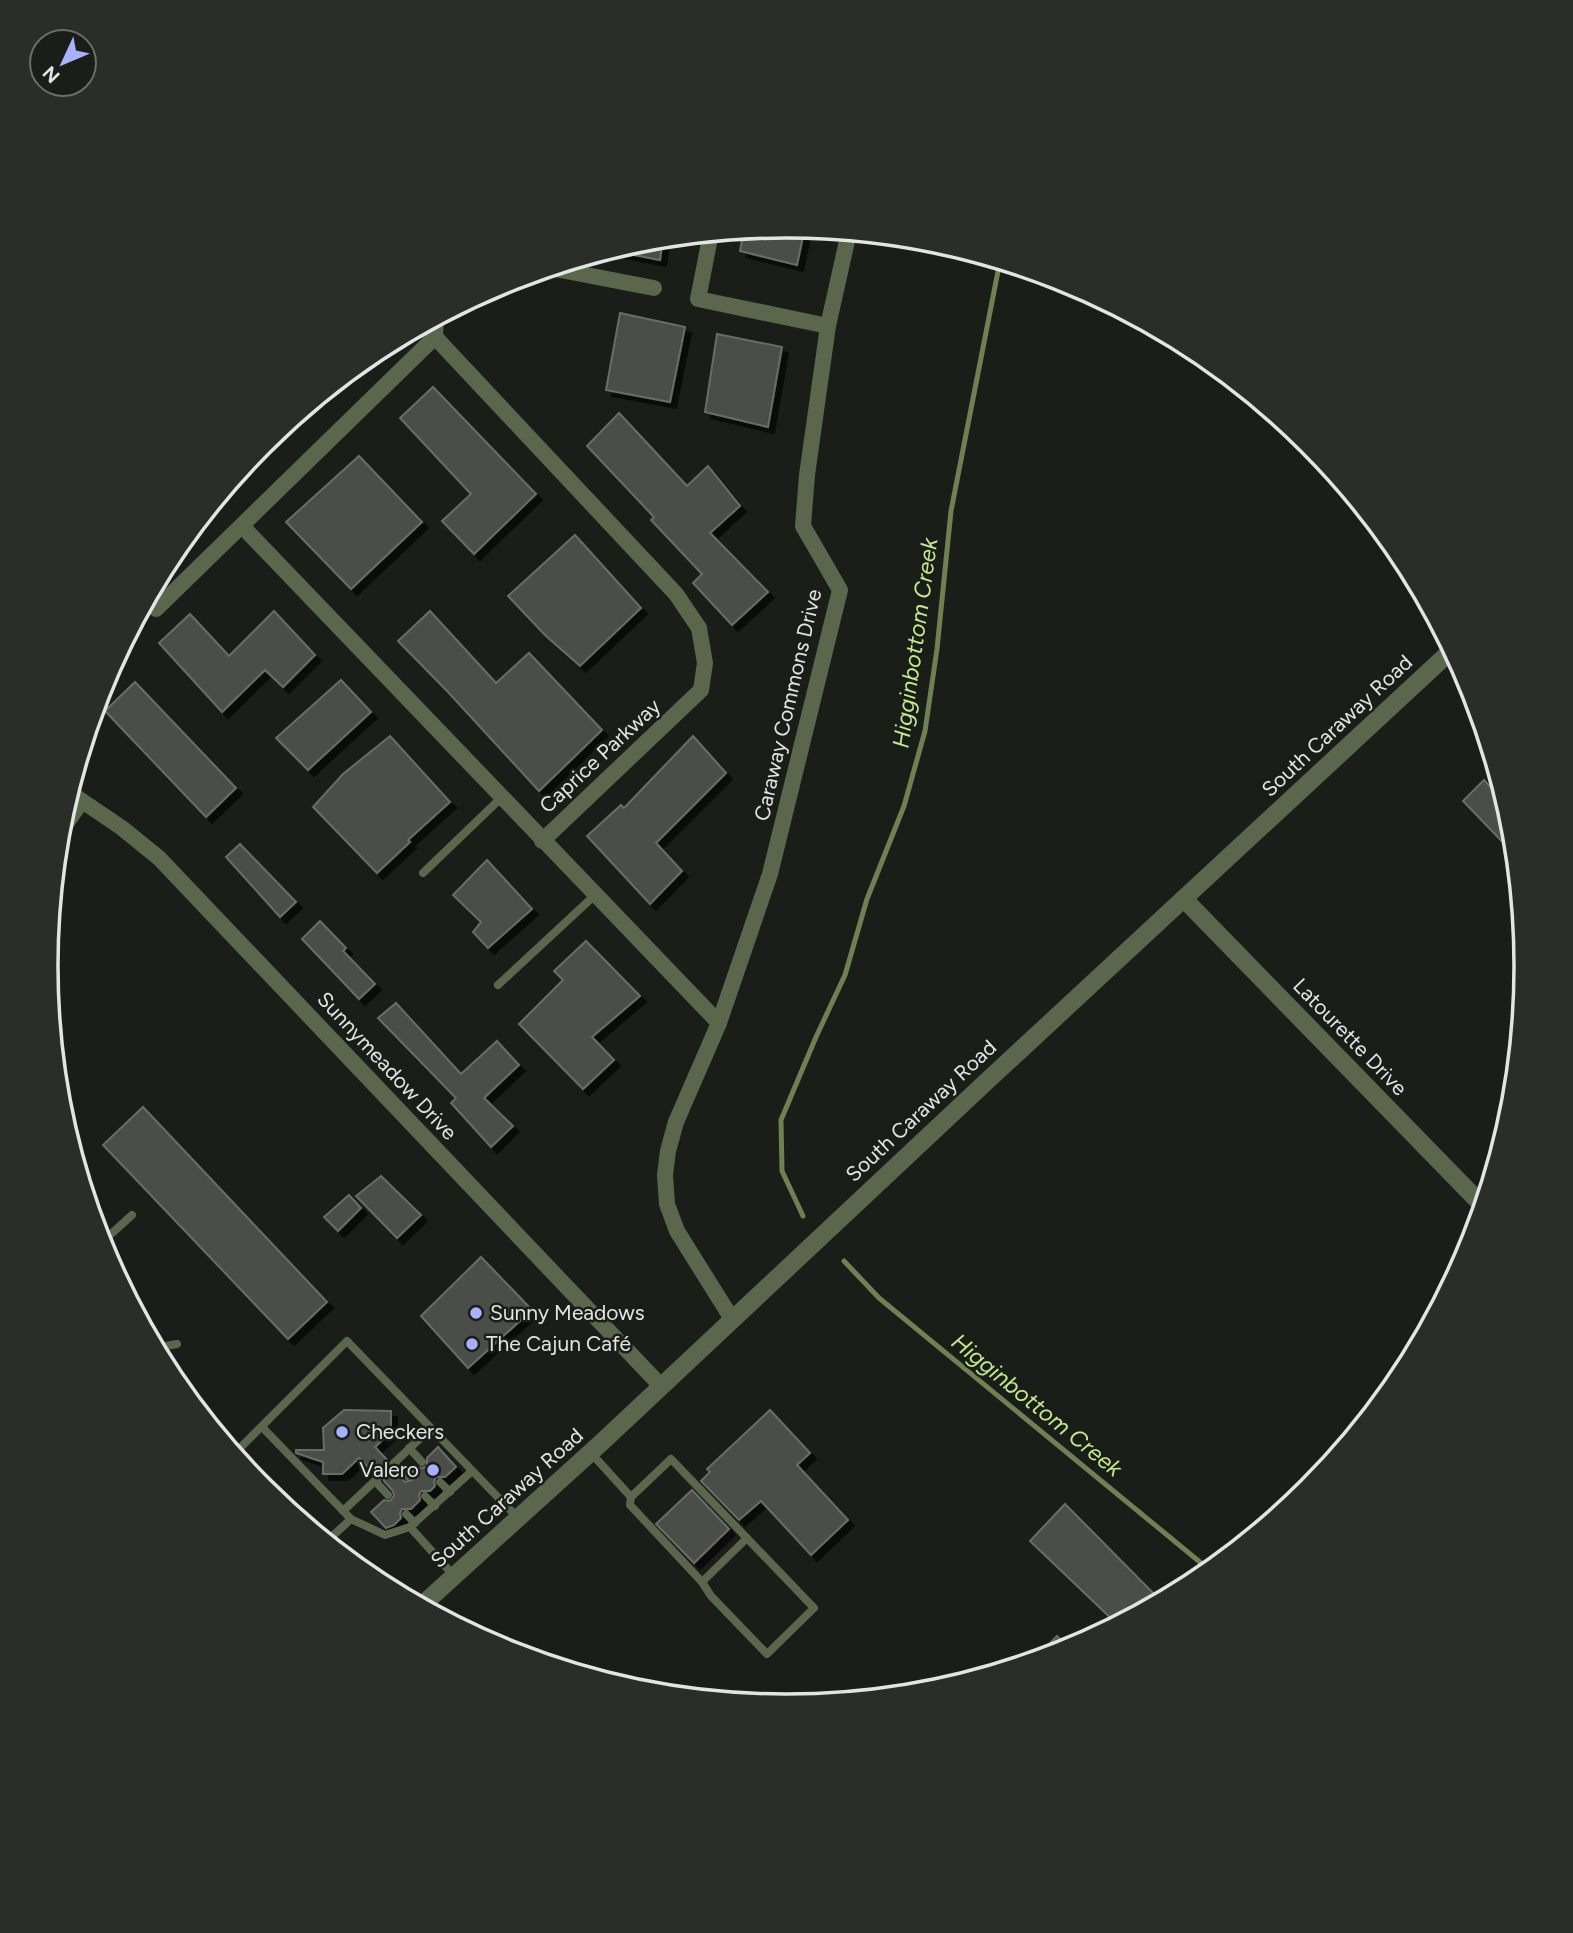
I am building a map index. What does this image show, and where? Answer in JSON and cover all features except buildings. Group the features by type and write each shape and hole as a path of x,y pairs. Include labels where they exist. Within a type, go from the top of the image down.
{"street":[{"name":"Caraway Commons Drive","path":"719,1023 770,874 840,590 803,526 807,475 828,326 847,240"},
{"path":"708,242 698,299 828,326"},
{"path":"571,271 654,288"},
{"path":"156,609 435,337 435,328"},
{"name":"Caprice Parkway","path":"435,337 676,594 699,628 705,663 701,690 542,841 719,1023"},
{"path":"242,526 542,841"},
{"name":"South Caraway Road","path":"427,1601 591,1453 660,1385 1445,656"},
{"name":"Sunnymeadow Drive","path":"78,798 159,858 660,1385"},
{"name":"Latourette Drive","path":"1184,899 1477,1200"},
{"path":"719,1023 676,1122 668,1151 665,1191 677,1231 732,1319"}],"lane":[{"path":"423,873 501,799"},
{"path":"498,985 595,895"},
{"path":"109,1236 132,1215"},
{"path":"240,1448 347,1341 519,1519"},
{"path":"165,1347 177,1344"},
{"path":"261,1427 351,1519 386,1535 413,1525 472,1471"},
{"path":"407,1476 393,1464 431,1428"},
{"path":"409,1448 422,1462"},
{"path":"591,1453 631,1497"},
{"path":"671,1459 814,1608 767,1654 630,1505 631,1497 671,1459"},
{"path":"343,1511 376,1479 388,1495"},
{"path":"440,1482 450,1492"},
{"path":"425,1496 435,1506"},
{"path":"406,1514 455,1577"},
{"path":"332,1536 351,1519"},
{"path":"702,1582 747,1538"}],"waterway":[{"name":"Higginbottom Creek","path":"803,1216 782,1171 781,1120 845,975 867,899 904,806 925,731 937,649 951,511 998,270"},
{"name":"Higginbottom Creek","path":"844,1261 879,1298 1202,1564"}],"place":[{"name":"Sunny Meadows","path":"476,1313"},
{"name":"The Cajun Café","path":"472,1344"},
{"name":"Checkers","path":"342,1432"},
{"name":"Valero","path":"433,1470"}]}
